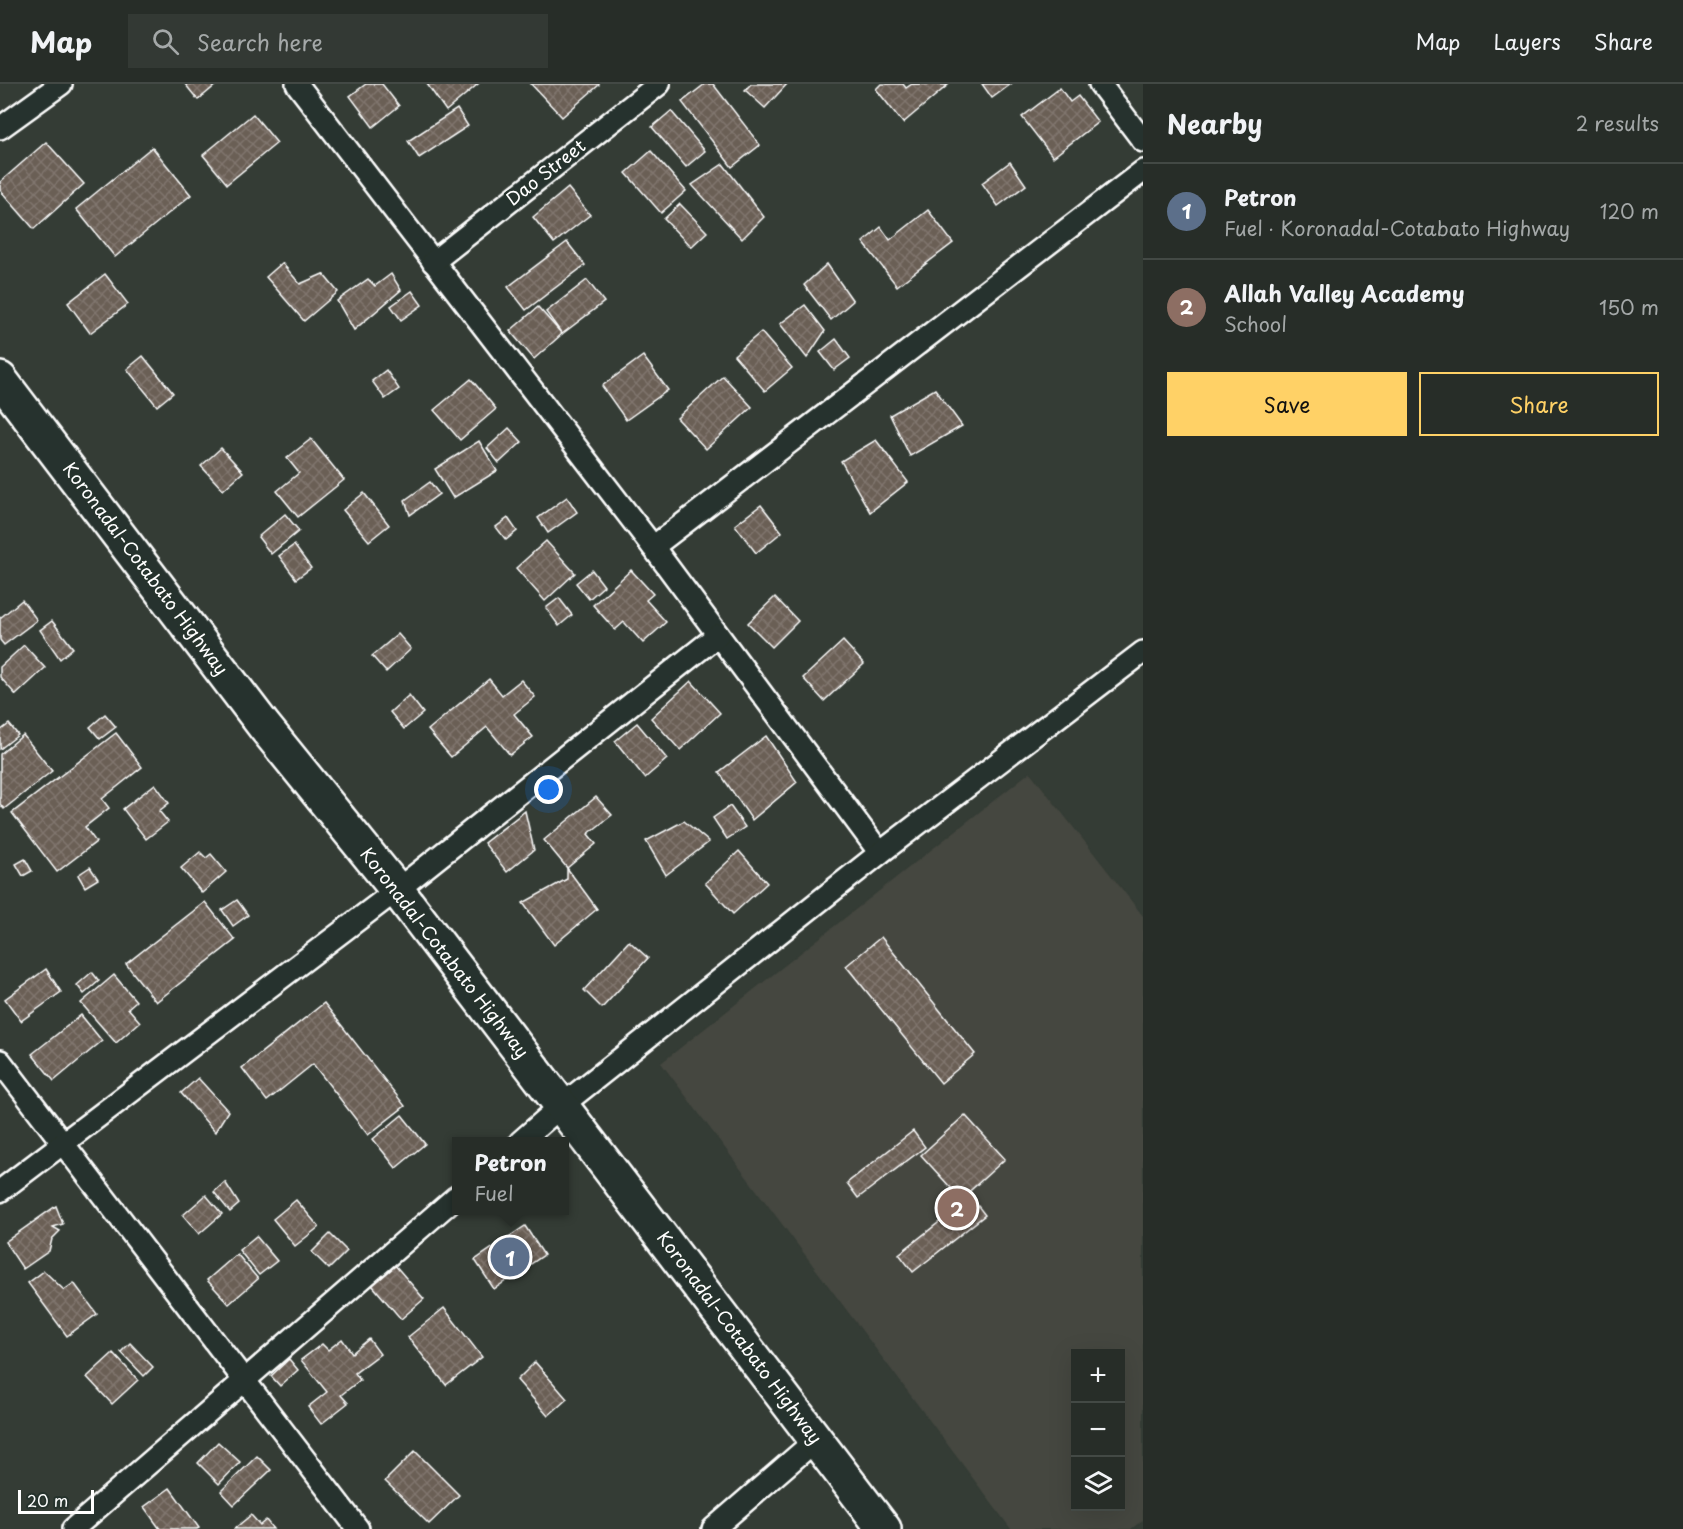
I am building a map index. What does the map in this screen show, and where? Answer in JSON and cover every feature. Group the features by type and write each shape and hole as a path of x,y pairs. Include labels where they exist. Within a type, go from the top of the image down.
{"highway":[{"name":"Koronadal-Cotabato Highway","path":"0,379 264,726 397,890 884,1529"}],"street":[{"path":"0,128 61,84"},
{"path":"297,84 653,547 880,853"},
{"name":"Dao Street","path":"433,262 659,84"},
{"path":"1100,84 1143,141"},
{"path":"653,547 1143,171"},
{"path":"0,1191 397,890 718,635"},
{"path":"526,1137 561,1106 880,853 1143,652"},
{"path":"0,1061 358,1529"},
{"path":"73,1529 452,1200"},
{"path":"713,1529 817,1439"}],"shaded area":[{"path":"1030,772 1143,916 1143,1520 1131,1529 1011,1529 661,1063"}],"building":[{"path":"185,84 217,84 198,100"},
{"path":"366,84 382,84 399,106 373,127 350,96"},
{"path":"427,84 478,84 446,111"},
{"path":"531,84 599,84 599,85 562,117"},
{"path":"705,84 713,84 760,145 732,167 682,102"},
{"path":"751,84 787,84 765,108 745,90"},
{"path":"881,84 903,84 906,88 912,84 948,85 903,123 876,89"},
{"path":"982,84 1011,84 992,98"},
{"path":"1060,88 1070,102 1078,96 1098,122 1053,157 1022,117"},
{"path":"457,109 468,126 419,158 408,141"},
{"path":"671,111 705,151 686,167 652,127"},
{"path":"253,114 277,143 227,184 203,155"},
{"path":"46,142 84,184 34,229 0,190 0,182"},
{"path":"152,147 191,195 115,257 76,209"},
{"path":"651,151 686,191 661,213 626,173"},
{"path":"1010,162 1026,185 998,206 982,183"},
{"path":"723,164 764,217 742,239 692,185"},
{"path":"568,188 590,215 554,243 533,217"},
{"path":"680,204 707,232 691,247 664,219"},
{"path":"928,210 953,243 897,286 863,242 881,227 890,240"},
{"path":"567,242 585,265 526,310 508,287"},
{"path":"282,263 300,284 323,274 338,292 304,321 266,277"},
{"path":"827,264 853,301 831,320 804,285"},
{"path":"105,274 128,304 90,333 68,303"},
{"path":"391,274 401,290 354,330 337,301 368,279 375,286"},
{"path":"587,280 604,302 562,334 546,312"},
{"path":"412,291 422,305 401,320 391,306"},
{"path":"805,305 825,331 807,358 780,324"},
{"path":"538,307 562,334 534,359 510,331"},
{"path":"761,332 792,368 765,391 734,355"},
{"path":"836,339 850,358 834,370 820,352"},
{"path":"143,356 173,393 157,406 127,369"},
{"path":"643,356 668,390 626,420 602,386"},
{"path":"386,370 399,389 385,399 372,381"},
{"path":"723,376 752,407 706,449 677,418"},
{"path":"471,379 496,409 460,440 434,410"},
{"path":"935,389 962,426 910,456 890,415"},
{"path":"509,428 522,442 499,463 487,448"},
{"path":"311,439 344,480 298,517 277,491 299,473 287,458"},
{"path":"876,440 908,482 870,512 841,461"},
{"path":"479,441 497,471 453,498 435,469"},
{"path":"221,448 243,472 223,490 201,466"},
{"path":"430,482 439,494 410,515 405,500"},
{"path":"364,493 389,525 369,541 343,510"},
{"path":"567,497 577,512 548,533 538,518"},
{"path":"761,505 782,532 756,553 735,525"},
{"path":"285,514 299,531 271,554 258,537"},
{"path":"508,518 517,531 506,540 496,527"},
{"path":"546,541 575,573 545,601 516,568"},
{"path":"294,545 311,568 296,579 279,556"},
{"path":"592,570 604,586 589,599 576,583"},
{"path":"631,570 653,594 646,600 666,622 643,643 624,622 615,630 593,605"},
{"path":"775,597 798,621 772,647 748,623"},
{"path":"559,598 572,615 559,626 546,608"},
{"path":"22,600 37,620 4,645 0,640 0,618"},
{"path":"52,621 73,648 60,659 40,630"},
{"path":"398,634 411,649 386,672 372,656"},
{"path":"843,641 864,664 824,701 803,678"},
{"path":"24,645 45,668 16,695 0,677 0,667"},
{"path":"489,679 502,695 521,680 535,697 514,714 533,737 510,755 487,727 451,757 428,730"},
{"path":"691,681 720,713 680,750 651,718"},
{"path":"409,695 423,713 404,729 390,712"},
{"path":"105,714 116,727 100,739 90,727"},
{"path":"637,723 667,759 645,778 615,741"},
{"path":"9,724 18,735 0,749 0,731"},
{"path":"116,733 142,767 102,799 109,808 85,827 96,842 57,872 12,813"},
{"path":"23,735 52,771 4,809 0,804 0,754"},
{"path":"766,736 797,782 752,820 719,772"},
{"path":"155,784 169,803 159,811 168,822 146,839 123,809"},
{"path":"596,797 612,815 588,834 596,844 567,868 544,840"},
{"path":"730,806 745,827 727,839 713,818"},
{"path":"525,811 534,850 507,872 484,843"},
{"path":"684,821 709,842 666,875 646,841"},
{"path":"739,851 767,883 733,914 705,883"},
{"path":"200,852 206,858 211,854 226,872 202,893 181,868"},
{"path":"25,859 32,871 23,876 16,864"},
{"path":"90,867 98,879 85,887 78,875"},
{"path":"567,868 597,909 554,945 523,903 567,879"},
{"path":"237,900 248,915 233,926 222,910"},
{"path":"205,902 235,940 156,1002 126,964"},
{"path":"881,937 975,1054 941,1083 846,966"},
{"path":"629,941 648,958 602,1008 584,990"},
{"path":"46,969 61,992 21,1021 5,999"},
{"path":"92,972 99,981 84,994 77,985"},
{"path":"114,975 136,1001 128,1008 140,1022 116,1043 81,1003"},
{"path":"324,1003 405,1106 368,1135 313,1064 267,1101 242,1068"},
{"path":"81,1015 102,1041 54,1081 32,1054"},
{"path":"198,1078 228,1111 215,1132 181,1093"},
{"path":"402,1115 425,1144 396,1168 373,1139"},
{"path":"965,1115 1005,1159 961,1199 921,1155"},
{"path":"913,1131 925,1147 858,1198 847,1183"},
{"path":"225,1182 239,1204 230,1212 214,1192"},
{"path":"206,1195 222,1214 199,1234 183,1215"},
{"path":"971,1197 985,1215 913,1272 899,1254"},
{"path":"296,1200 319,1227 295,1246 273,1219"},
{"path":"56,1206 63,1224 53,1227 60,1231 52,1239 49,1251 23,1269 5,1242"},
{"path":"525,1226 544,1255 494,1289 475,1260"},
{"path":"330,1234 347,1251 329,1269 312,1252"},
{"path":"256,1236 277,1261 259,1275 239,1250"},
{"path":"237,1254 258,1279 229,1304 207,1280"},
{"path":"394,1264 424,1299 401,1319 372,1285"},
{"path":"44,1271 64,1290 74,1283 97,1314 67,1336 28,1283"},
{"path":"444,1308 482,1357 446,1385 408,1337"},
{"path":"342,1339 352,1353 369,1339 380,1354 355,1373 360,1380 341,1395 348,1403 321,1424 308,1407 327,1392 301,1360 322,1344 328,1350"},
{"path":"130,1343 153,1367 144,1376 121,1352"},
{"path":"113,1353 138,1380 112,1404 87,1377"},
{"path":"289,1359 298,1370 280,1386 271,1376"},
{"path":"535,1362 567,1399 548,1416 517,1380"},
{"path":"218,1442 240,1462 219,1484 198,1463"},
{"path":"415,1451 459,1495 429,1524 385,1481"},
{"path":"257,1456 271,1470 234,1505 221,1491"},
{"path":"170,1488 199,1528 160,1529 144,1507"},
{"path":"251,1515 260,1525 266,1520 273,1529 234,1529"}],"place":[{"name":"Allah Valley Academy","path":"957,1208"},
{"name":"Petron","path":"510,1257"}]}
